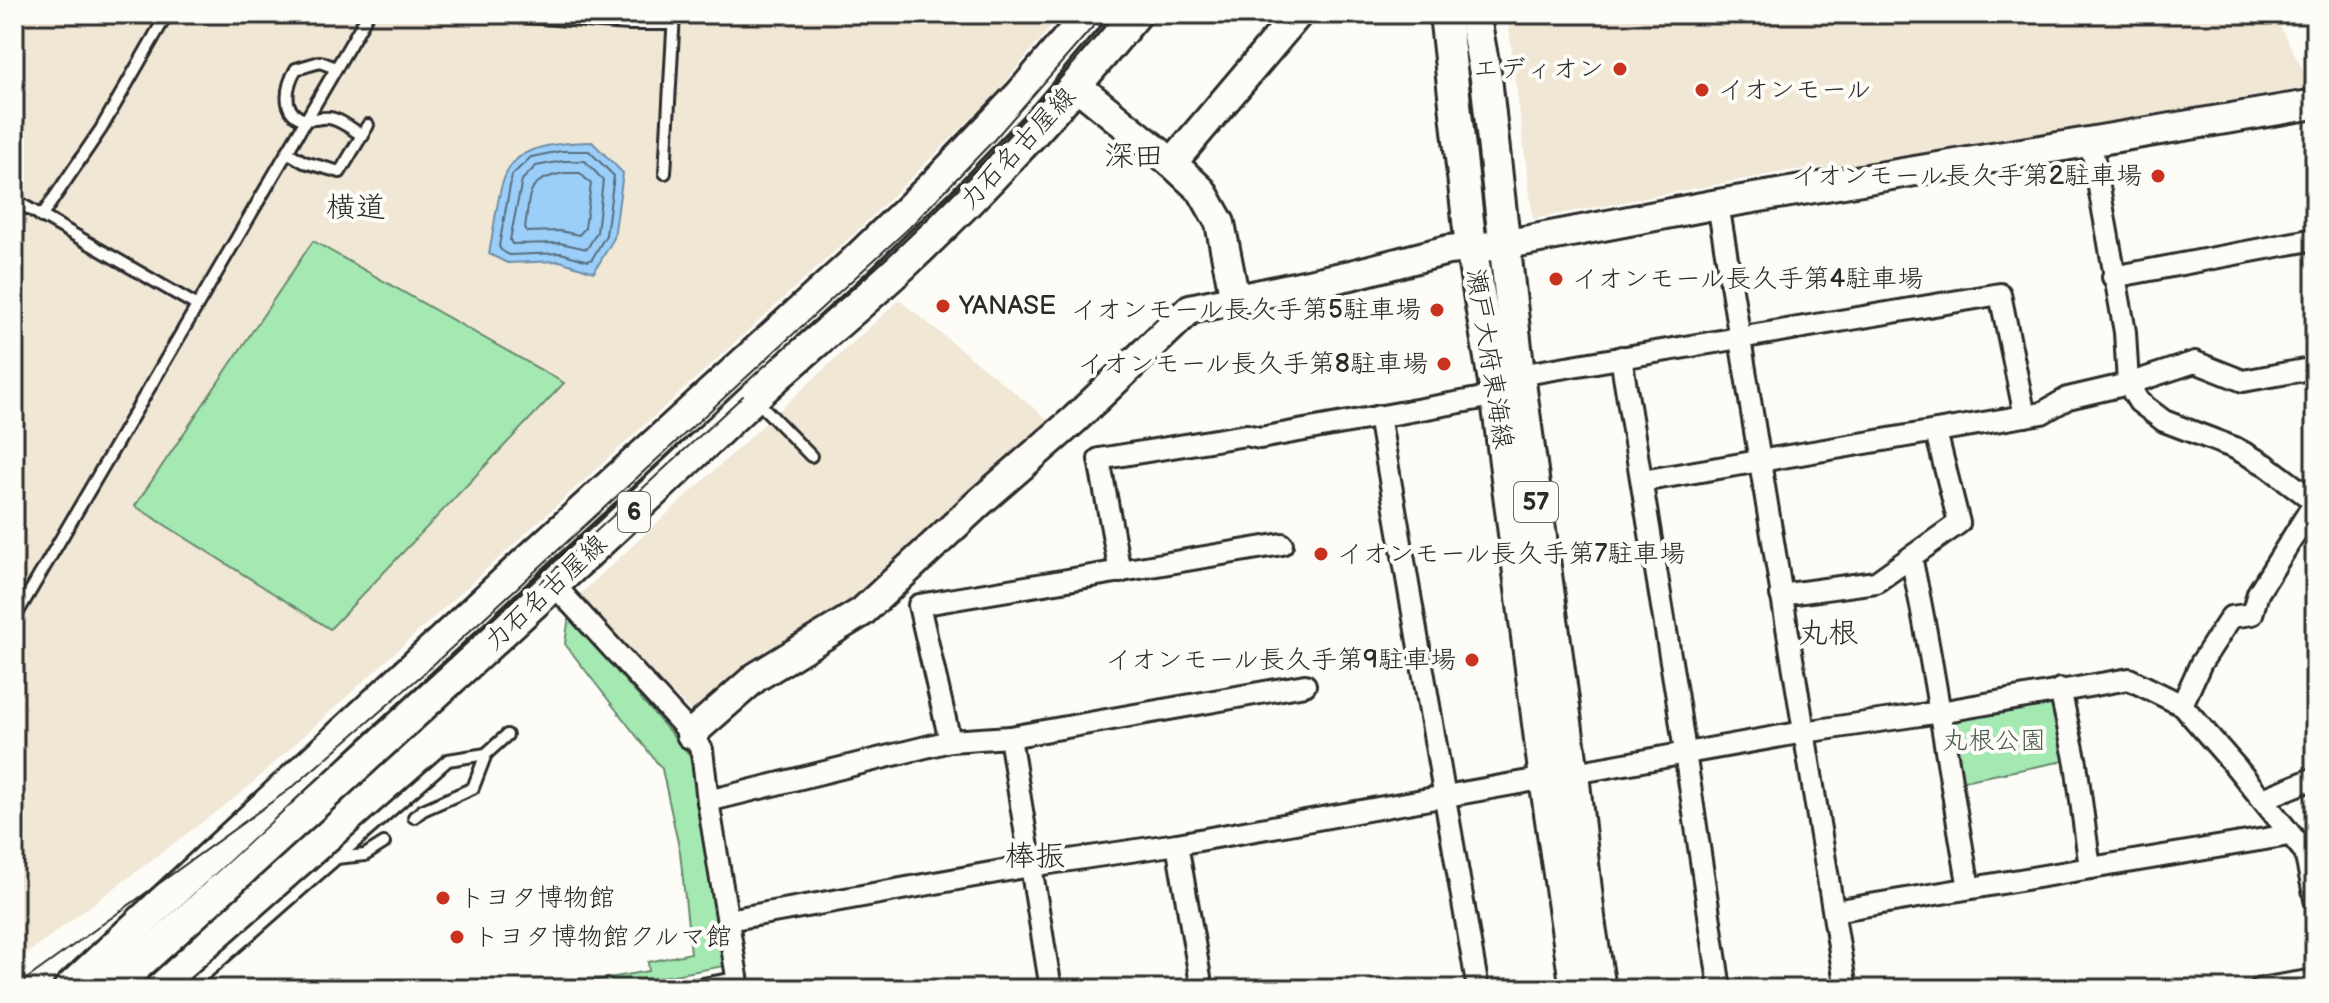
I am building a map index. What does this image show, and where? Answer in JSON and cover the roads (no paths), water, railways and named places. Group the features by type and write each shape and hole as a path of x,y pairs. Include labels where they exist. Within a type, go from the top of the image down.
{"main road":[{"name":"力石名古屋線","path":"69,989 523,565 852,264 938,181 1021,94 1089,14"},
{"name":"力石名古屋線","path":"111,989 555,586 754,398 902,267 964,207 1077,86 1136,14"},
{"name":"瀬戸大府東海線","path":"1445,14 1471,247 1559,777 1600,989"},
{"name":"瀬戸大府東海線","path":"1474,14 1486,78 1519,375 1559,777 1576,989"}],"street":[{"path":"1172,163 1298,14"},
{"path":"1077,86 1202,191 1220,223 1235,300"},
{"path":"691,734 756,677 862,612 982,500 1074,420 1190,309 1471,247 1503,245 1718,204 2315,104"},
{"path":"2091,143 2125,332 2128,384 2139,402 2164,421 2235,448 2266,465 2315,502 2258,593 2252,614 2231,617 2201,663 2182,705"},
{"path":"1718,204 1846,989"},
{"path":"2113,277 2315,239"},
{"path":"1519,375 2000,294 2025,416"},
{"path":"1621,357 1720,989"},
{"path":"1642,481 2050,411 2068,398 2128,384 2195,362 2243,381 2315,368"},
{"path":"1120,572 1099,459 1246,435 1260,438 1483,398 1497,399"},
{"path":"1379,416 1478,989"},
{"path":"1781,595 1876,582 1959,523 1936,432"},
{"path":"950,741 919,605 1282,544"},
{"path":"1911,557 1928,634 1969,888"},
{"path":"555,586 691,734 702,750 738,983"},
{"path":"728,920 1030,866 1177,844 1804,732 2129,679 2182,705 2263,799 2305,852 2315,899"},
{"path":"708,801 950,741 1010,737 1305,685"},
{"path":"2060,689 2076,763 2090,868"},
{"path":"1010,737 1051,989"},
{"path":"2263,799 2315,778"},
{"path":"1834,911 2289,835"},
{"path":"1177,844 1202,989"},
{"path":"2260,989 2315,980"}],"lane":[{"path":"41,217 101,129 167,14"},
{"path":"14,619 368,14"},
{"path":"480,14 629,24 673,19 665,173"},
{"path":"336,68 320,62 296,69 289,82 287,99 292,113 304,120 332,117 363,136"},
{"path":"287,152 304,162 340,172 368,125"},
{"path":"14,200 196,305"},
{"path":"754,398 811,456"},
{"path":"414,817 473,788 486,754 507,735"},
{"path":"188,989 448,760 486,754"},
{"path":"336,858 365,855 384,843"},
{"path":"675,989 738,983"}],"water":[{"path":"592,142 623,173 614,238 594,272 560,261 507,263 489,254 498,201 510,167 521,156 537,149"}],"tram line":[{"path":"14,988 294,786 422,675 909,228 993,141 1104,14"},
{"path":"540,583 743,396"}],"place":[{"name":"エディオン","path":"1620,69"},
{"name":"イオンモール","path":"1702,90"},
{"name":"イオンモール長久手第2駐車場","path":"2158,176"},
{"name":"イオンモール長久手第4駐車場","path":"1556,279"},
{"name":"YANASE","path":"943,306"},
{"name":"イオンモール長久手第5駐車場","path":"1437,310"},
{"name":"イオンモール長久手第8駐車場","path":"1444,364"},
{"name":"イオンモール長久手第7駐車場","path":"1321,554"},
{"name":"イオンモール長久手第9駐車場","path":"1472,660"},
{"name":"トヨタ博物館","path":"443,898"},
{"name":"トヨタ博物館クルマ館","path":"457,937"}],"district":[{"name":"深田","path":"1134,157"},
{"name":"横道","path":"356,208"},
{"name":"丸根","path":"1828,634"},
{"name":"棒振","path":"1035,857"}],"park label":[{"name":"丸根公園","path":"1994,741"}]}
